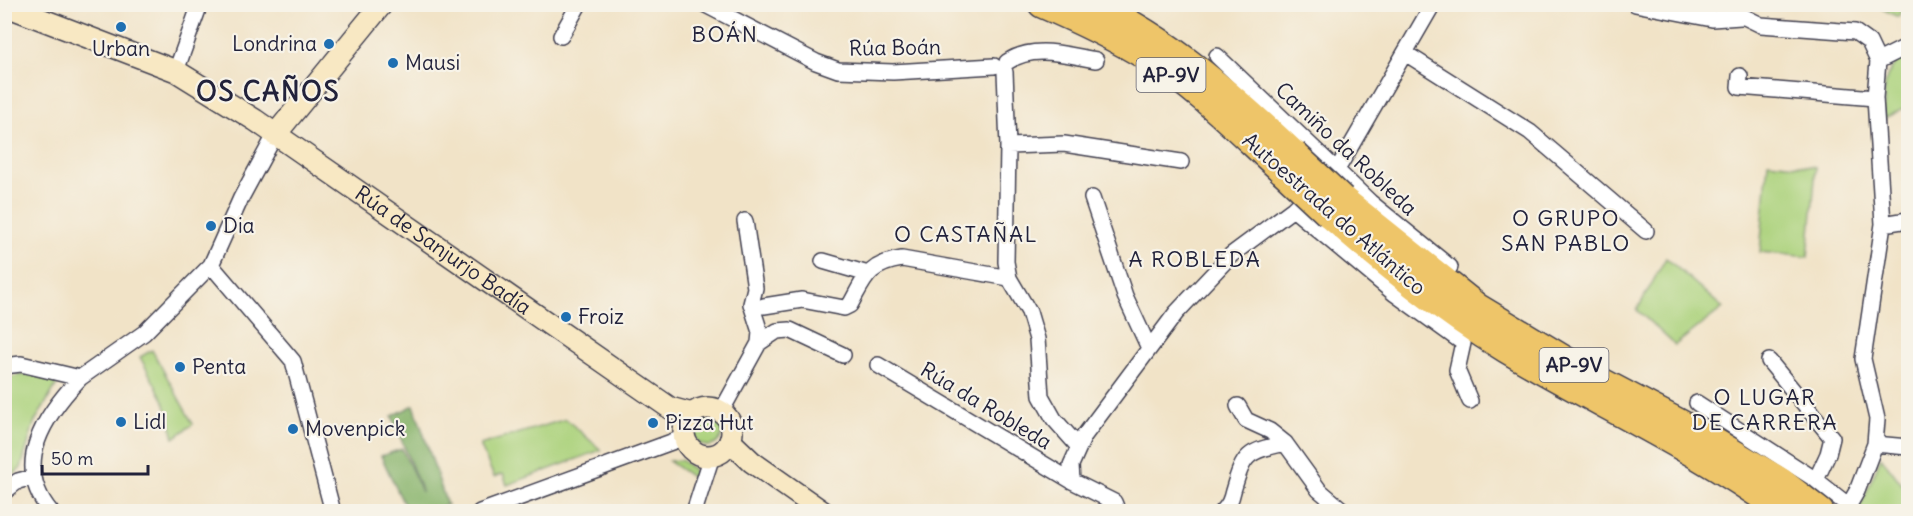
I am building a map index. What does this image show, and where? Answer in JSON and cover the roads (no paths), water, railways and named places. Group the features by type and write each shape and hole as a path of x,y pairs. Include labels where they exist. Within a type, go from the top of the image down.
{"highway":[{"name":"Autoestrada do Atlántico","path":"1042,4 1092,26 1151,59 1288,162"},
{"name":"Autoestrada do Atlántico","path":"1092,4 1157,39 1224,89 1288,162 1335,207 1387,265 1504,348 1588,397 1701,456 1784,512"},
{"name":"Autoestrada do Atlántico","path":"1335,207 1477,307 1600,381 1710,439 1780,480 1820,512"}],"main road":[{"path":"275,135 382,4"},
{"name":"Rúa de Sanjurjo Badía","path":"4,5 176,70 275,135 670,408 687,427 692,450 698,454 721,450 752,462 823,512"},
{"name":"Rúa de Sanjurjo Badía","path":"687,427 706,408 721,412"},
{"path":"721,412 731,425 721,450"}],"street":[{"path":"176,70 200,4"},
{"path":"561,36 579,4"},
{"name":"Rúa Boán","path":"704,4 816,62 837,70 893,72 1002,66 1018,54 1033,50 1096,60"},
{"name":"Rúa da Robleda","path":"1072,481 1071,465 1078,446 1094,420 1202,283 1232,255 1293,209 1335,170 1347,154 1433,4"},
{"path":"1635,4 1712,19 1741,17"},
{"path":"1696,403 1816,480 1847,509 1857,491 1875,444 1876,419 1863,359 1883,224 1875,98 1878,61 1869,42 1855,33 1761,25 1718,4"},
{"path":"1878,61 1908,46"},
{"path":"1405,53 1530,132 1646,231"},
{"name":"Camiño da Robleda","path":"1217,56 1335,170 1409,236 1450,267"},
{"path":"1002,66 1008,146 1006,262 1009,278 1029,312 1037,339 1041,396 1054,419 1078,446"},
{"path":"1740,76 1739,87 1875,98"},
{"path":"51,512 38,492 33,477 34,455 45,420 80,378 144,333 211,265 241,198 275,135"},
{"path":"1008,146 1064,144 1181,162"},
{"path":"1092,198 1125,296 1149,348"},
{"path":"1293,209 1395,294 1463,343 1457,370 1470,401"},
{"path":"1883,224 1908,220"},
{"path":"721,412 759,343 760,332 751,304 755,288 745,221"},
{"path":"764,306 802,300 844,308 850,305 868,274 885,261 902,259 1009,278"},
{"path":"823,261 868,274"},
{"path":"211,265 293,361 333,512"},
{"path":"759,343 777,331 790,330 843,355"},
{"path":"1769,361 1832,438 1828,454 1816,480"},
{"path":"4,366 21,364 80,378"},
{"name":"Rúa da Robleda","path":"878,365 1072,481 1114,502 1118,512"},
{"path":"1238,406 1246,420 1270,431 1285,443 1319,490 1345,512"},
{"path":"480,512 687,427"},
{"path":"1229,509 1245,458 1258,450 1285,443"},
{"path":"1875,444 1908,447"},
{"path":"694,512 721,450"},
{"path":"4,492 18,481 33,477"}],"place":[{"name":"Urban","path":"121,27"},
{"name":"Londrina","path":"329,44"},
{"name":"Mausi","path":"393,63"},
{"name":"Dia","path":"211,226"},
{"name":"Froiz","path":"566,317"},
{"name":"Penta","path":"180,367"},
{"name":"Lidl","path":"121,422"},
{"name":"Pizza Hut","path":"653,423"},
{"name":"Movenpick","path":"293,429"}],"district":[{"name":"BOÁN","path":"725,34"},
{"name":"OS CAÑOS","path":"268,92"},
{"name":"O GRUPO SAN PABLO","path":"1566,230"},
{"name":"O CASTAÑAL","path":"966,234"},
{"name":"A ROBLEDA","path":"1195,259"},
{"name":"O LUGAR DE CARRERA","path":"1765,410"}]}
